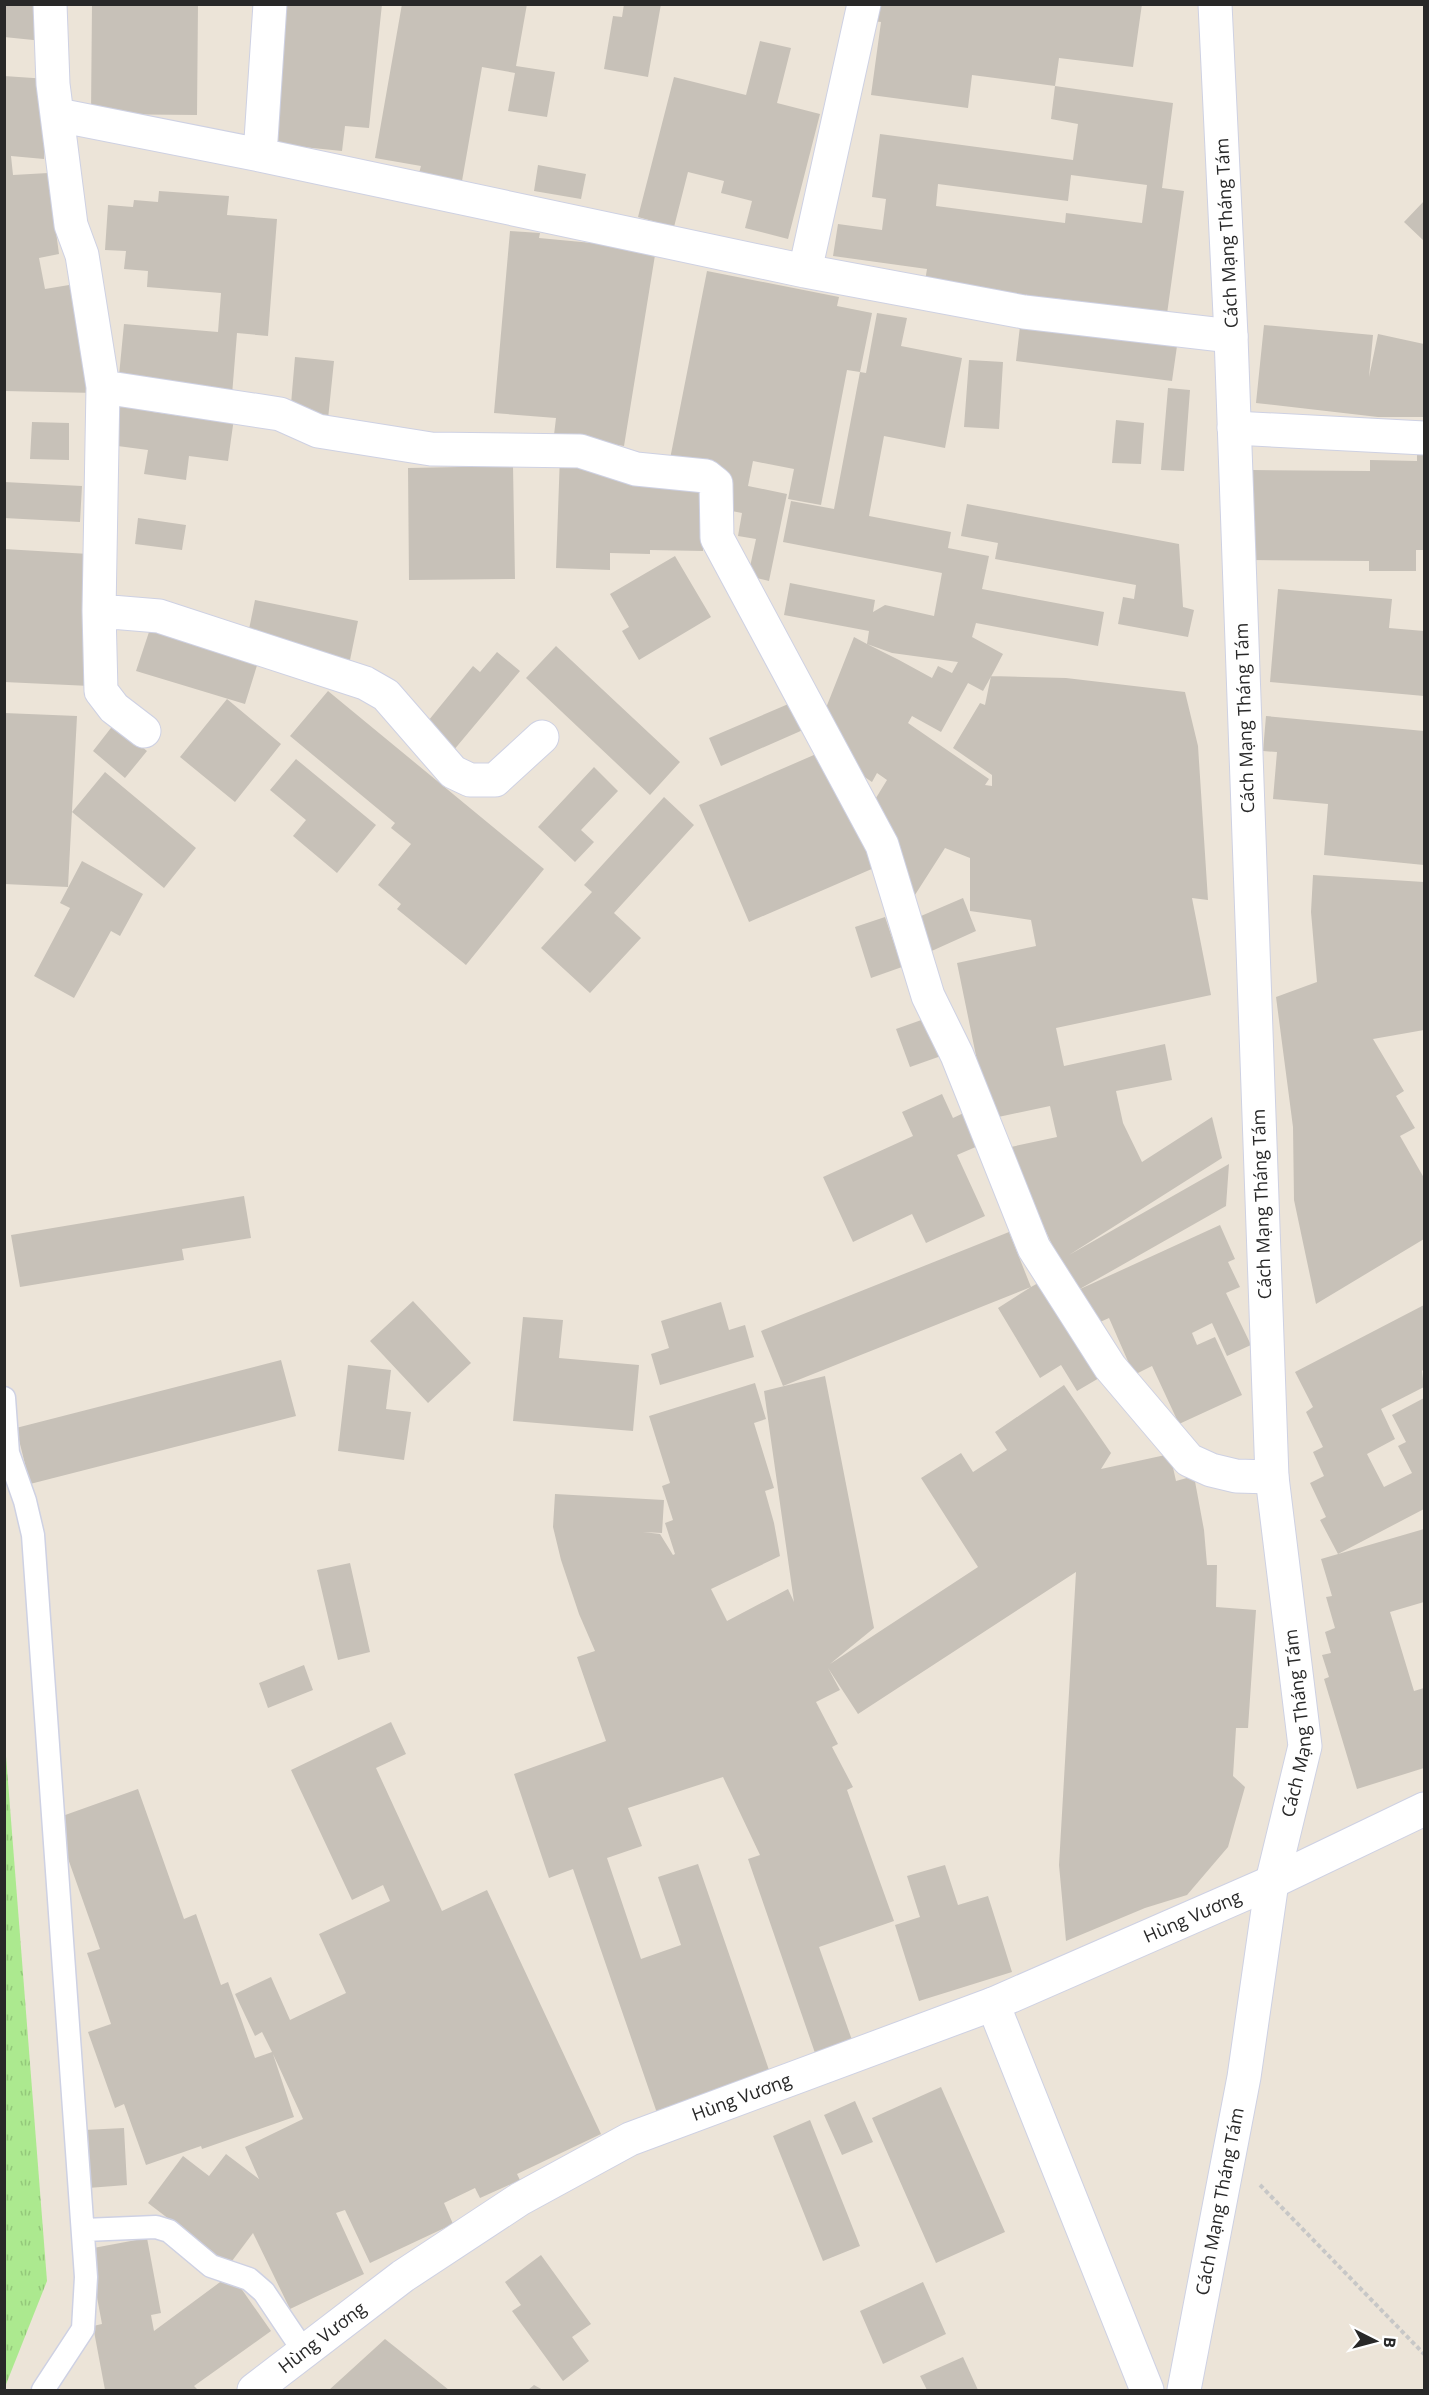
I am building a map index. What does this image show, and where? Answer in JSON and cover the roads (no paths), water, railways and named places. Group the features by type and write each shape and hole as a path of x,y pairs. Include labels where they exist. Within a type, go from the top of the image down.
{"street":[{"path":"50,4 53,84 71,225 84,265 103,387 99,611 101,691 114,708 144,731"},
{"path":"260,155 270,4"},
{"path":"805,271 864,4"},
{"name":"Cách Mạng Tháng Tám","path":"1184,2391 1244,2077 1272,1882 1305,1746 1272,1477 1231,336 1215,4"},
{"path":"58,115 260,155 805,271 1024,312 1231,336"},
{"path":"103,387 280,414 318,431 431,449 580,451 636,469 706,476 716,484 717,538 882,845 928,996 957,1054 1034,1248 1110,1367 1189,1460 1211,1470 1236,1476 1272,1477"},
{"path":"1234,428 1425,438"},
{"path":"99,611 159,616 365,683 386,695 453,772 470,780 495,780 542,737"},
{"name":"Hùng Vương","path":"254,2391 403,2276 520,2199 630,2139 993,2004 1272,1882 1425,1809"},
{"path":"993,2004 1147,2391"}],"lane":[{"path":"4,1398 8,1453 25,1501 33,1535 84,2230 86,2307 82,2329 43,2391"},
{"path":"84,2230 156,2227 169,2231 211,2266 249,2279 264,2292 305,2353"}]}
